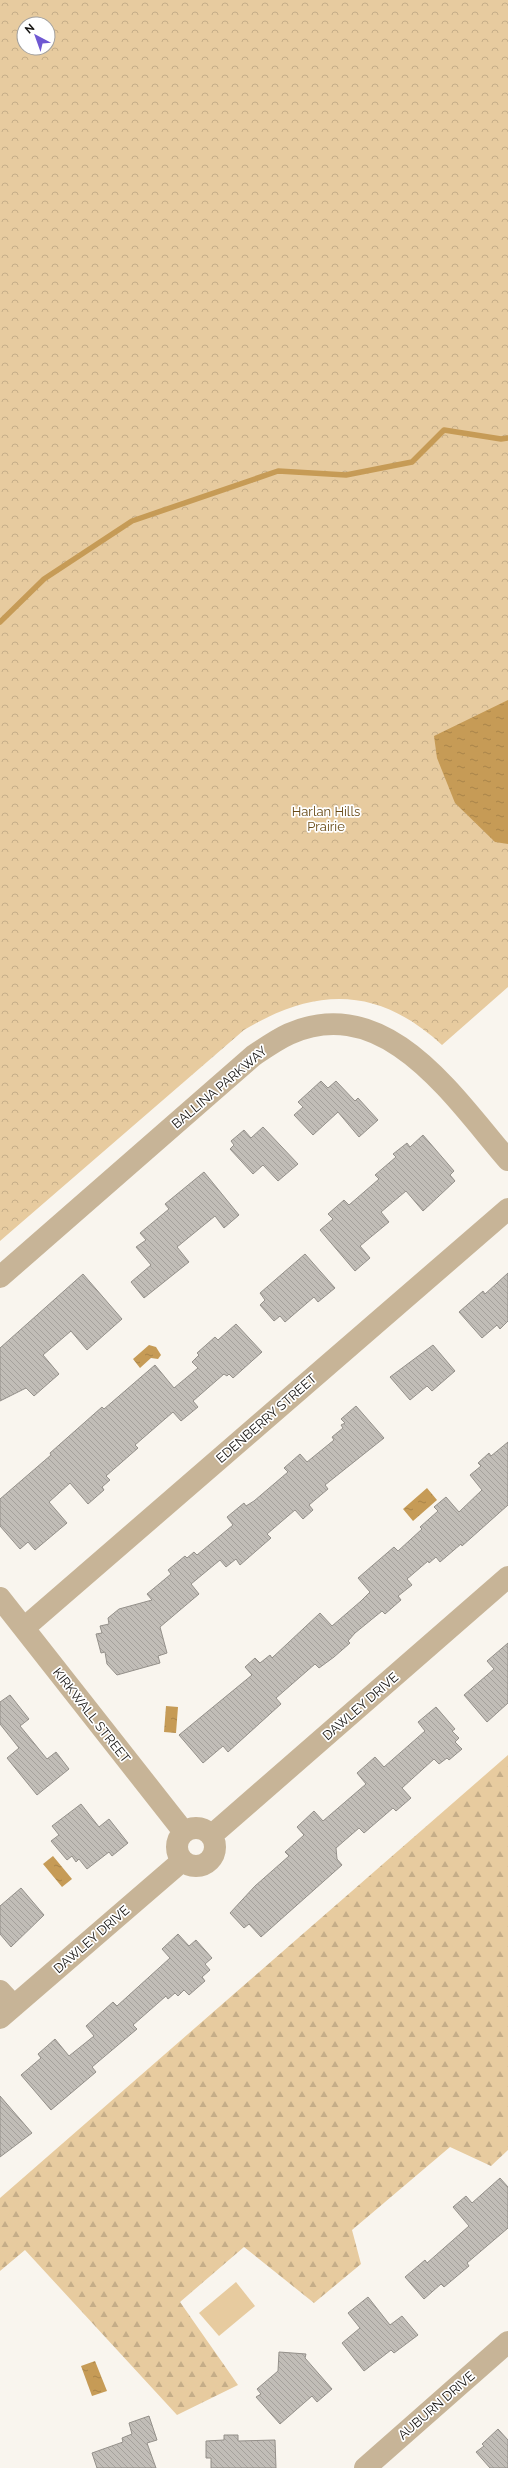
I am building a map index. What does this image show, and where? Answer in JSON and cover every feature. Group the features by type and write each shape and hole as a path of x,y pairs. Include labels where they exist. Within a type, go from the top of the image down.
{"street":[{"name":"BALLINA PARKWAY","path":"0,1276 253,1056 290,1034 304,1029 347,1025 373,1031 401,1046 421,1061 508,1160"},
{"name":"EDENBERRY STREET","path":"24,1628 508,1209"},
{"name":"DAWLEY DRIVE","path":"212,1835 508,1577"},
{"name":"KIRKWALL STREET","path":"0,1598 184,1832"},
{"path":"195,1828 207,1831 212,1835 216,1848 214,1854 206,1864 194,1867 182,1861 177,1846 184,1832 195,1828"},
{"name":"DAWLEY DRIVE","path":"5,2005 182,1861"},
{"name":"AUBURN DRIVE","path":"365,2468 508,2342"}],"green space":[{"name":"Harlan Hills Prairie","path":"0,0 508,0 508,987 442,1045 418,1026 394,1012 370,1003 346,999 321,1000 296,1006 271,1016 244,1030 0,1241"},
{"path":"508,1755 508,2150 491,2166 450,2147 352,2230 361,2264 314,2303 244,2247 180,2302 238,2385 177,2415 25,2250 0,2271 0,2198"},
{"path":"236,2282 255,2306 219,2336 199,2313"}],"water":[{"path":"508,700 508,844 495,842 455,803 437,758 434,736"},
{"path":"149,1345 156,1347 161,1355 158,1359 151,1358 140,1368 133,1359"},
{"path":"427,1488 437,1500 413,1521 403,1509"},
{"path":"166,1706 178,1707 176,1733 164,1732"},
{"path":"53,1856 72,1879 62,1887 43,1864"},
{"path":"95,2361 107,2391 92,2396 81,2366"}],"building":[{"path":"321,1081 328,1088 336,1081 355,1101 358,1098 378,1120 359,1137 338,1112 313,1135 294,1115 303,1107 298,1102"},
{"path":"263,1127 298,1164 278,1181 263,1165 253,1174 230,1149 234,1145 231,1141 244,1130 251,1138"},
{"path":"423,1135 454,1171 450,1175 455,1181 423,1211 406,1191 381,1212 389,1222 360,1246 370,1258 355,1271 320,1230 333,1219 328,1214 344,1200 349,1205 379,1179 375,1175 396,1157 393,1154 407,1143 410,1147"},
{"path":"204,1172 239,1215 224,1228 215,1216 177,1247 189,1262 144,1298 131,1282 151,1265 136,1247 146,1240 140,1233 169,1209 165,1204"},
{"path":"305,1254 335,1288 318,1302 314,1297 285,1322 280,1316 274,1321 260,1305 265,1300 260,1293"},
{"path":"508,1273 508,1321 500,1329 497,1325 482,1338 459,1312 483,1291 485,1294"},
{"path":"83,1274 122,1319 87,1350 71,1331 43,1355 59,1374 34,1396 26,1388 0,1401 0,1348"},
{"path":"236,1324 262,1352 233,1378 229,1374 227,1376 224,1374 193,1401 198,1407 181,1421 173,1412 135,1445 138,1448 106,1476 110,1480 102,1487 104,1490 88,1504 70,1483 49,1502 67,1523 35,1550 28,1542 20,1549 0,1526 0,1499 51,1455 50,1453 102,1407 104,1409 155,1365 174,1388 198,1368 192,1362 199,1355 197,1353 215,1337 218,1340"},
{"path":"433,1345 455,1371 432,1391 427,1386 410,1400 390,1377"},
{"path":"356,1406 384,1438 325,1485 328,1489 309,1505 313,1510 303,1519 295,1510 267,1534 271,1538 240,1565 236,1559 226,1567 220,1560 191,1584 199,1594 160,1627 167,1653 158,1656 160,1663 117,1675 107,1664 105,1652 101,1653 96,1634 102,1633 100,1626 109,1624 108,1618 119,1609 152,1600 147,1594 171,1574 168,1570 185,1556 187,1558 194,1552 197,1555 233,1525 227,1517 244,1503 246,1506 254,1501 288,1472 284,1468 300,1454 307,1462 334,1440 332,1437 343,1428 341,1425 345,1423 341,1419"},
{"path":"508,1442 508,1505 462,1546 461,1544 440,1562 436,1557 429,1563 428,1561 407,1579 412,1585 398,1596 401,1600 385,1614 382,1611 355,1633 348,1641 350,1643 334,1657 319,1668 315,1664 276,1698 281,1704 228,1752 223,1746 203,1763 179,1735 252,1675 245,1667 255,1658 260,1663 270,1655 272,1658 320,1613 332,1626 361,1601 370,1592 358,1578 394,1547 398,1551 422,1529 420,1527 438,1511 434,1507 446,1497 459,1512 482,1490 470,1475 481,1466 478,1463 489,1453 491,1456"},
{"path":"508,1643 508,1703 487,1722 464,1695 494,1669 487,1661"},
{"path":"10,1695 29,1719 20,1726 47,1759 56,1752 69,1769 37,1795 7,1758 19,1748 0,1724 0,1702"},
{"path":"436,1707 455,1729 452,1731 459,1738 455,1742 462,1749 449,1760 447,1758 439,1764 434,1759 402,1788 411,1798 396,1811 393,1808 364,1833 359,1828 336,1848 337,1859 342,1865 261,1937 249,1924 244,1928 230,1913 255,1886 289,1856 285,1852 304,1835 297,1827 314,1811 323,1821 366,1784 357,1773 375,1757 384,1767 425,1731 418,1722"},
{"path":"81,1804 99,1827 109,1819 128,1843 112,1856 109,1852 87,1869 79,1859 76,1862 72,1856 67,1860 51,1841 59,1835 52,1826"},
{"path":"21,1888 44,1915 11,1947 0,1934 0,1906"},
{"path":"178,1934 189,1946 196,1940 212,1958 205,1964 210,1970 202,1977 205,1981 189,1995 184,1990 178,1996 175,1993 168,1999 166,1996 133,2025 137,2029 92,2067 96,2072 51,2110 21,2075 41,2058 38,2054 55,2039 69,2056 94,2036 86,2026 113,2002 117,2006 170,1958 162,1949"},
{"path":"0,2096 32,2133 0,2157"},
{"path":"500,2178 508,2187 508,2228 467,2263 469,2266 444,2287 441,2284 424,2299 405,2277 425,2260 427,2263 469,2226 453,2207 466,2196 472,2203"},
{"path":"368,2297 390,2325 402,2316 418,2335 394,2353 391,2350 364,2371 342,2343 360,2328 348,2313"},
{"path":"279,2352 306,2354 305,2358 332,2389 317,2402 312,2396 280,2424 256,2397 261,2394 257,2389 278,2371"},
{"path":"149,2416 157,2440 147,2443 156,2468 97,2468 92,2453 123,2442 122,2438 132,2434 129,2423"},
{"path":"498,2429 508,2440 508,2468 490,2468 476,2452 484,2446 482,2444"},
{"path":"224,2435 238,2435 238,2441 275,2440 276,2468 211,2468 211,2458 206,2458 206,2441 224,2440"}],"waterway":[{"path":"0,622 44,579 132,521 278,471 346,475 412,462 444,430 501,439 508,438"}]}
